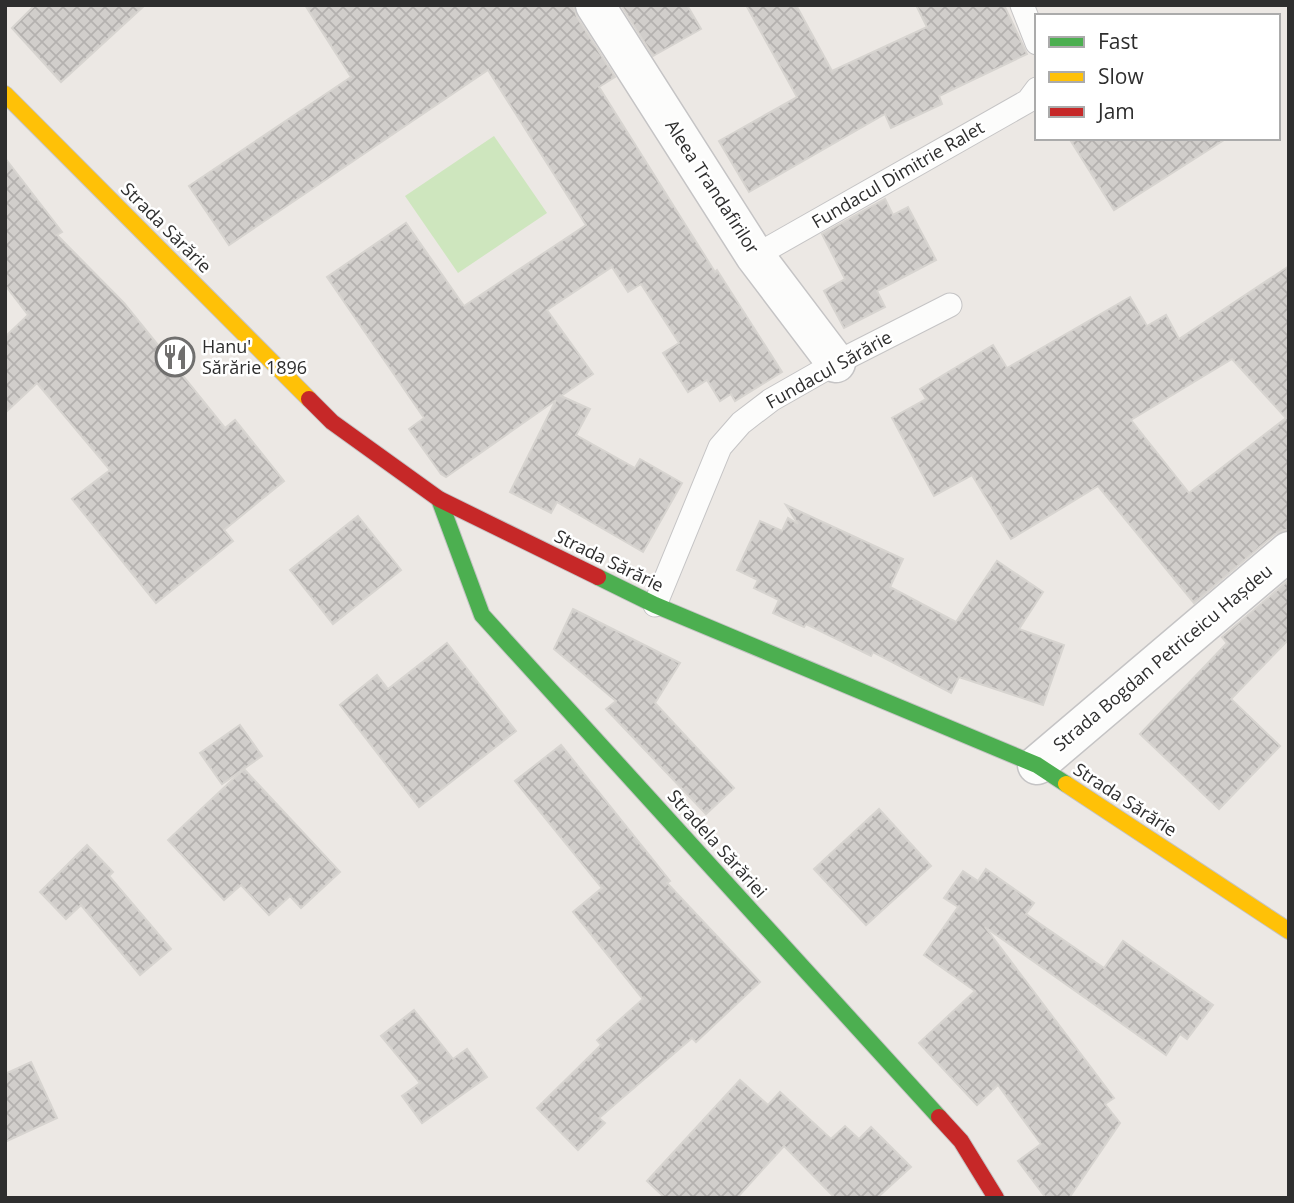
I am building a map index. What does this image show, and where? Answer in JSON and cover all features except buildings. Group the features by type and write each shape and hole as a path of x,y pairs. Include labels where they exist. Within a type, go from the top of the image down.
{"street":[{"name":"Aleea Trandafirilor","path":"595,5 755,256 836,363"},
{"name":"Strada Sărărie","path":"5,94 332,422 439,499 654,605 1037,765 1289,931"},
{"name":"Stradela Sărăriei","path":"439,499 482,615 961,1141 996,1198"},
{"name":"Strada Bogdan Petriceicu Hașdeu","path":"1037,765 1289,551"}],"lane":[{"path":"1022,5 1035,38"},
{"name":"Fundacul Dimitrie Ralet","path":"755,256 1028,101 1035,92"},
{"name":"Fundacul Sărărie","path":"654,605 720,447 741,423 771,400 836,363 950,305"}],"green space":[{"path":"494,136 547,213 458,273 405,196"}],"traffic: fast":[{"path":"439,499 482,615 939,1117"},
{"path":"598,577 655,605 1037,765 1066,784"}],"traffic: slow":[{"path":"5,94 309,399"},
{"path":"1066,784 1289,931"}],"traffic: jam":[{"path":"309,399 332,422 439,499 598,577"},
{"path":"939,1117 961,1141 996,1198"}],"place":[{"name":"Hanu' Sărărie 1896","path":"175,357"}]}
